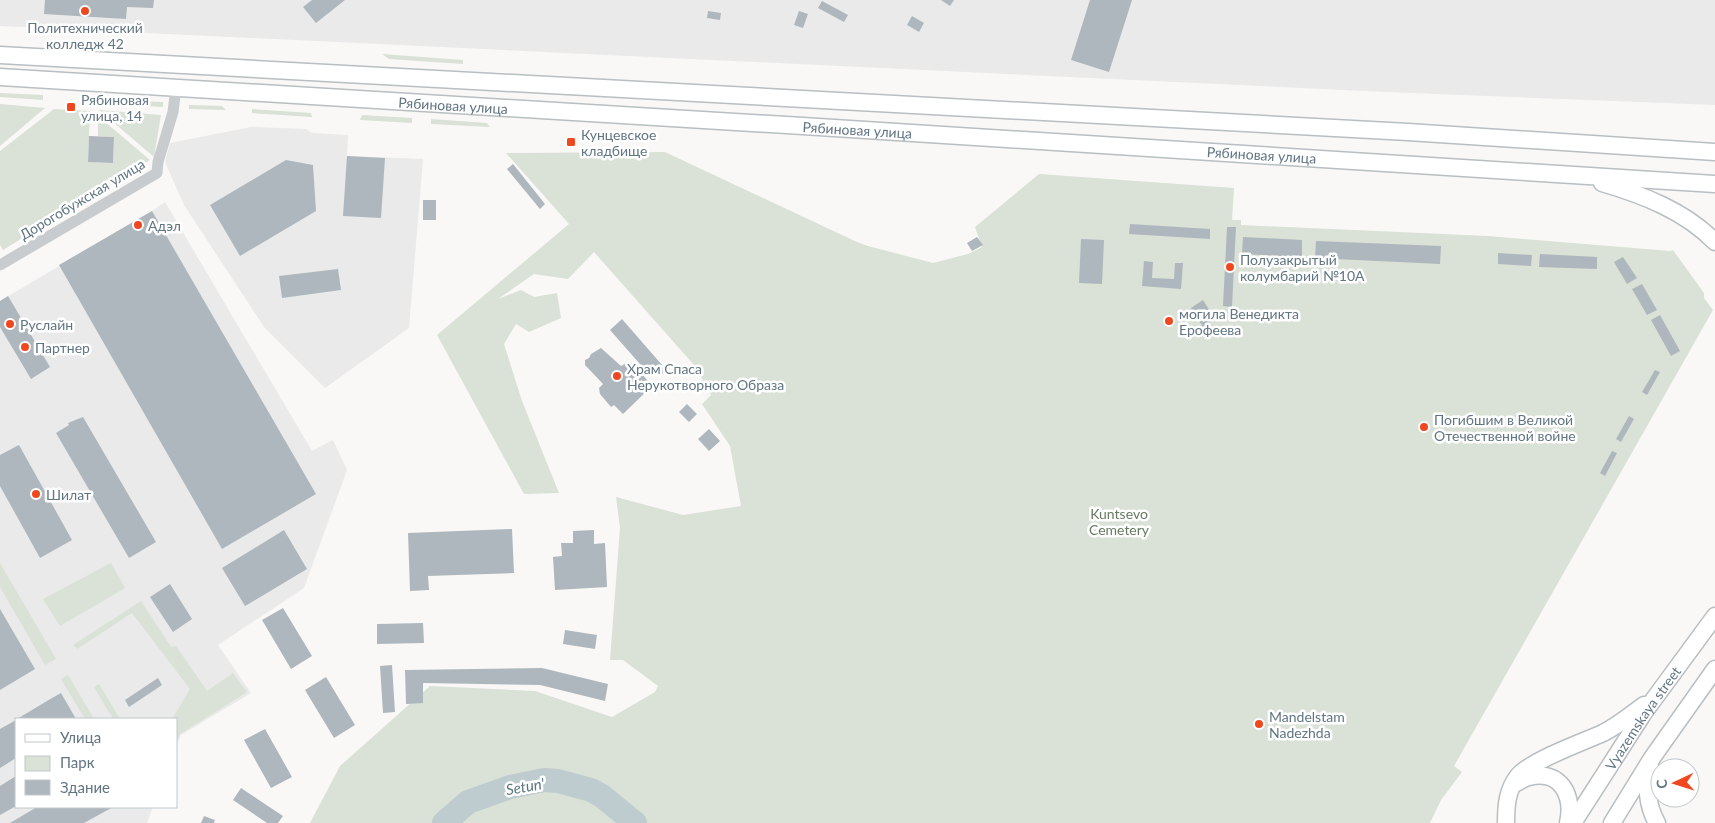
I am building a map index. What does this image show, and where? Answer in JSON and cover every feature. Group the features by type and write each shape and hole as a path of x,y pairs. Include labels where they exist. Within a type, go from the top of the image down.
{"main road":[{"name":"Рябиновая улица","path":"0,55 1408,132 1715,152"},
{"name":"Рябиновая улица","path":"0,77 1715,184"},
{"path":"1566,174 1629,191 1664,205 1704,230 1715,242"},
{"name":"Vyazemskaya street","path":"1573,823 1643,714 1715,616"},
{"path":"1652,758 1715,669"},
{"path":"1506,823 1506,804 1512,785 1519,774 1534,764 1605,732 1632,715 1659,692"},
{"path":"1612,823 1650,761"},
{"path":"1650,771 1647,791 1650,802"},
{"path":"1512,785 1528,777 1541,776 1553,779 1563,786 1569,797 1568,823"},
{"path":"1652,808 1655,821"}],"street":[{"name":"Дорогобужская улица","path":"0,265 157,174 158,162 173,112 176,88"}],"shaded area":[{"path":"0,0 1715,0 1715,105 1386,92 0,26"},
{"path":"251,127 306,129 312,133 348,135 347,156 423,159 409,328 325,388 264,327 184,205 165,162 170,143"},
{"path":"165,202 312,451 333,440 347,470 304,588 218,645 251,693 181,735 178,743 178,718 15,718 15,808 153,808 147,823 0,823 0,301"}],"green space":[{"path":"382,54 463,60 463,64 389,59"},
{"path":"0,93 43,95 43,100 0,97"},
{"path":"110,100 163,102 163,107 110,104"},
{"path":"0,104 45,108 0,146"},
{"path":"189,105 222,106 226,110 189,109"},
{"path":"54,109 90,111 88,162 113,163 114,137 98,136 98,116 150,160 3,250 0,245 0,151"},
{"path":"252,109 311,113 312,117 252,113"},
{"path":"99,110 161,115 154,157"},
{"path":"362,115 412,118 412,123 360,120"},
{"path":"431,119 487,123 490,127 431,124"},
{"name":"Kuntsevo Cemetery","path":"665,152 857,242 933,263 968,254 982,247 975,227 1039,174 1234,188 1232,220 1241,220 1241,225 1488,236 1673,250 1704,293 1704,298 1713,310 1454,766 1462,772 1441,800 1430,823 310,823 340,766 430,686 535,691 612,717 655,692 658,686 623,660 610,660 620,528 616,497 683,515 741,506 730,446 702,404 711,395 694,365 594,252 568,279 534,274 498,299 521,290 534,297 557,293 561,318 529,332 516,324 504,344 522,401 559,493 524,494 437,335 569,224 506,153"},
{"path":"0,563 56,659 45,665 0,587"},
{"path":"111,563 125,588 60,626 43,599"},
{"path":"141,601 171,647 176,646 207,691 233,673 247,692 180,734 178,738 178,718 173,718 190,689 132,613 77,649 73,645"},
{"path":"68,675 93,718 84,718 61,679"},
{"path":"99,684 119,718 112,718 94,687"}],"building":[{"name":"Политехнический колледж 42","path":"45,0 154,0 153,8 127,7 126,19 44,14"},
{"path":"312,0 345,0 316,23 303,7"},
{"path":"941,0 954,0 950,6"},
{"path":"1090,0 1132,0 1109,72 1071,60"},
{"path":"822,1 848,15 844,22 818,8"},
{"path":"708,11 721,13 720,20 707,18"},
{"path":"799,11 808,14 803,28 794,25"},
{"path":"912,16 924,23 919,32 907,25"},
{"path":"89,136 114,137 113,163 88,162"},
{"path":"347,156 385,158 381,218 343,216"},
{"path":"286,160 313,165 316,211 240,256 210,205"},
{"path":"513,164 545,204 540,209 507,169"},
{"path":"423,200 436,200 436,220 423,220"},
{"path":"152,211 316,494 222,549 59,265"},
{"path":"1130,224 1210,229 1210,239 1129,234"},
{"name":"Полузакрытый колумбарий №10А","path":"1227,227 1236,227 1232,307 1223,306"},
{"path":"977,237 983,245 972,251 967,243"},
{"path":"1243,237 1302,240 1302,257 1242,254"},
{"path":"1081,239 1104,240 1102,284 1079,283"},
{"path":"1316,241 1441,246 1440,264 1315,258"},
{"path":"1498,253 1532,255 1531,266 1498,264"},
{"path":"1540,254 1597,257 1597,269 1539,267"},
{"path":"1623,257 1637,278 1627,284 1614,262"},
{"path":"1144,261 1153,262 1152,278 1174,279 1175,263 1183,263 1181,289 1142,286"},
{"path":"338,269 341,290 282,298 279,276"},
{"path":"1642,284 1657,310 1647,315 1632,289"},
{"name":"Партнер","path":"8,296 50,367 31,379 0,327 0,301"},
{"path":"1203,300 1215,319 1203,327 1191,308"},
{"path":"1660,315 1680,351 1671,356 1651,320"},
{"path":"622,319 662,365 654,372 647,372 610,330"},
{"path":"601,348 621,366 628,362 633,363 652,386 623,414 614,405 611,407 600,394 599,388 603,384 585,365 585,360"},
{"path":"663,367 666,370 661,375 658,372"},
{"path":"1655,370 1660,372 1647,395 1642,392"},
{"path":"687,404 697,414 689,422 679,412"},
{"path":"1629,416 1634,419 1621,442 1616,439"},
{"path":"83,417 156,542 129,558 56,433 69,425 68,423"},
{"path":"709,429 720,441 709,451 698,439"},
{"path":"19,445 72,540 40,558 0,486 0,455"},
{"path":"1612,451 1617,453 1605,476 1600,473"},
{"path":"512,529 514,573 428,576 429,590 410,591 408,533"},
{"path":"284,530 307,569 245,606 222,568"},
{"path":"594,530 594,544 605,543 607,587 555,590 553,557 562,556 561,543 573,543 573,531"},
{"path":"170,584 192,619 173,632 150,597"},
{"path":"283,608 312,656 291,669 262,620"},
{"path":"0,609 35,669 0,690"},
{"path":"423,623 424,643 377,644 377,624"},
{"path":"565,630 597,635 595,649 563,644"},
{"path":"392,665 395,712 383,713 380,666"},
{"path":"542,668 608,684 605,701 540,685 423,683 423,703 406,704 405,670"},
{"path":"326,677 355,725 334,738 305,690"},
{"path":"158,678 162,685 129,707 125,700"},
{"path":"61,693 75,718 19,718"},
{"path":"15,721 15,759 0,768 0,729"},
{"path":"265,729 292,777 271,788 244,740"},
{"path":"15,777 15,807 0,815 0,786"},
{"path":"241,788 283,816 278,823 267,823 233,800"},
{"path":"35,808 111,808 84,823 10,823"},
{"path":"204,816 215,820 214,823 201,823"}],"waterway":[{"name":"Setun'","path":"444,823 468,802 510,787 544,780 558,781 591,790 602,796 635,823"}],"place":[{"name":"Политехнический колледж 42","path":"85,11"},
{"name":"Рябиновая улица, 14","path":"71,107"},
{"name":"Кунцевское кладбище","path":"571,142"},
{"name":"Адэл","path":"138,225"},
{"name":"Полузакрытый колумбарий №10А","path":"1230,267"},
{"name":"могила Венедикта Ерофеева","path":"1169,321"},
{"name":"Руслайн","path":"10,324"},
{"name":"Партнер","path":"25,347"},
{"name":"Храм Спаса Нерукотворного Образа","path":"617,376"},
{"name":"Погибшим в Великой Отечественной войне","path":"1424,427"},
{"name":"Шилат","path":"36,494"},
{"name":"Mandelstam Nadezhda","path":"1259,724"}]}
